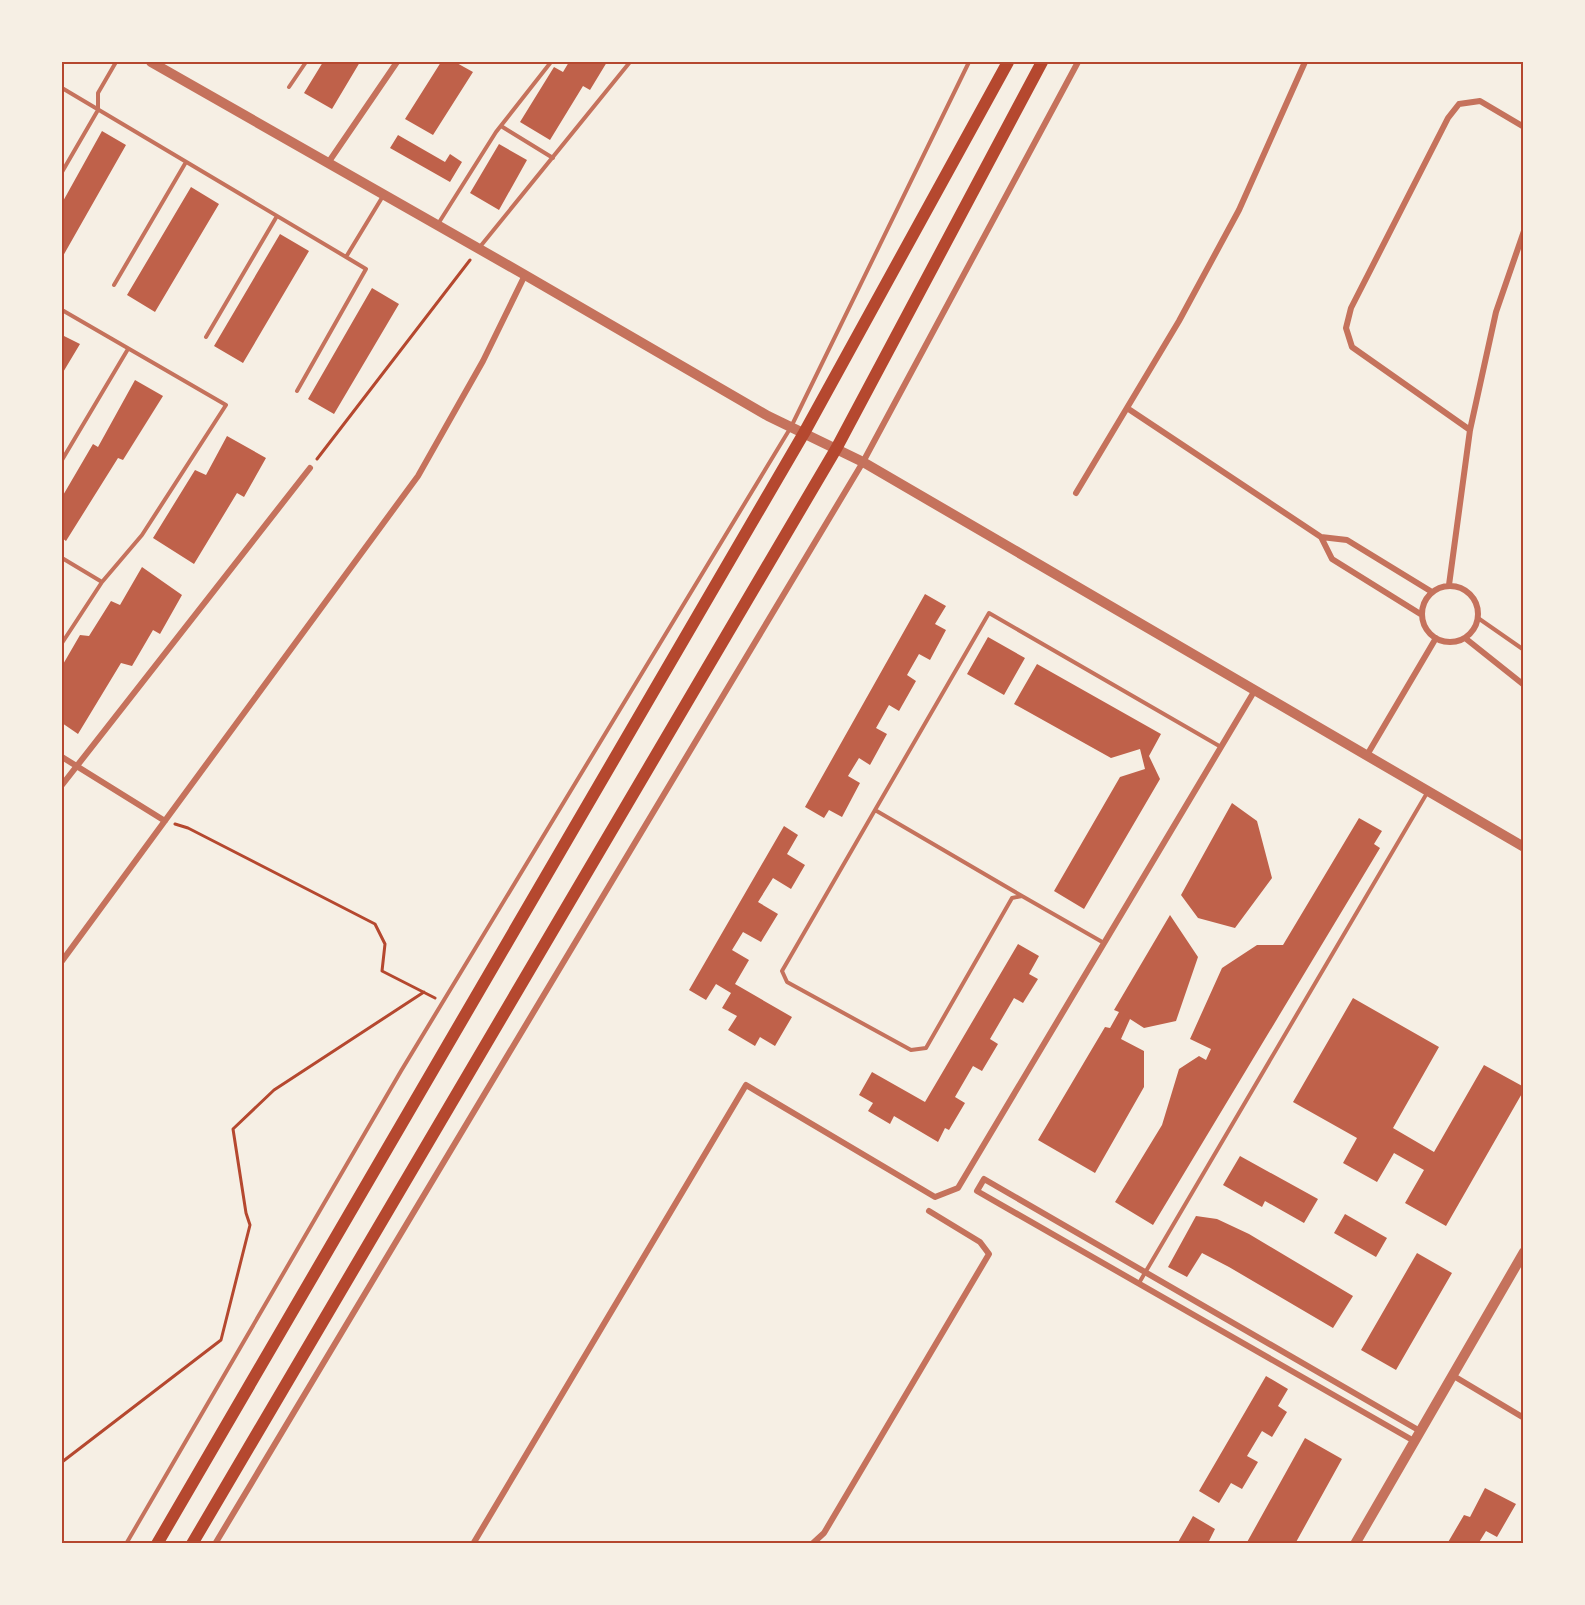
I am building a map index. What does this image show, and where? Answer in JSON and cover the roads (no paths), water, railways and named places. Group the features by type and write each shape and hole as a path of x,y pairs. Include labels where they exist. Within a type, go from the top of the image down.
{"main road":[{"path":"157,1544 804,433 1008,62"},
{"path":"192,1544 836,449 1042,62"}],"street":[{"path":"151,62 768,416 863,462 1524,847"},
{"path":"328,163 397,62"},
{"path":"215,1544 863,462 1078,62"},
{"path":"1076,493 1179,321 1239,210 1305,62"},
{"path":"1470,430 1352,347 1346,328 1351,308 1448,118 1459,104 1480,101 1524,126"},
{"path":"1449,585 1470,430 1496,312 1524,231"},
{"path":"62,961 418,476 483,361 525,275"},
{"path":"1127,408 1321,537 1347,540 1432,592"},
{"path":"62,785 310,468"},
{"path":"1321,537 1332,559 1422,615"},
{"path":"1449,585 1459,586 1467,591 1474,598 1478,608 1476,626 1465,638 1456,641 1436,638 1424,624 1422,615 1423,606 1432,592 1449,585"},
{"path":"1366,756 1436,638"},
{"path":"1465,638 1524,685"},
{"path":"473,1544 746,1085 935,1197 958,1188 1254,690"},
{"path":"62,757 165,820"},
{"path":"984,1179 1145,1272 1417,1436 1138,1284 976,1191 984,1179"},
{"path":"812,1544 824,1533 989,1254 980,1242 929,1211"},
{"path":"1354,1544 1524,1251"},
{"path":"1452,1375 1524,1418"}],"lane":[{"path":"62,172 98,110 98,93 116,62"},
{"path":"289,87 306,62"},
{"path":"437,225 501,126 551,62"},
{"path":"479,249 630,62"},
{"path":"126,1544 401,1071 791,427 969,62"},
{"path":"62,88 366,269 297,391"},
{"path":"501,126 553,158"},
{"path":"114,285 186,162"},
{"path":"346,257 384,195"},
{"path":"206,337 277,216"},
{"path":"62,310 226,405 142,535 102,582 62,643"},
{"path":"62,460 128,349"},
{"path":"62,558 102,582"},
{"path":"1022,896 1012,898 926,1048 911,1050 787,982 782,971 989,613 1221,747"},
{"path":"1478,618 1524,650"},
{"path":"1138,1284 1428,791"},
{"path":"875,810 1104,943"}]}
